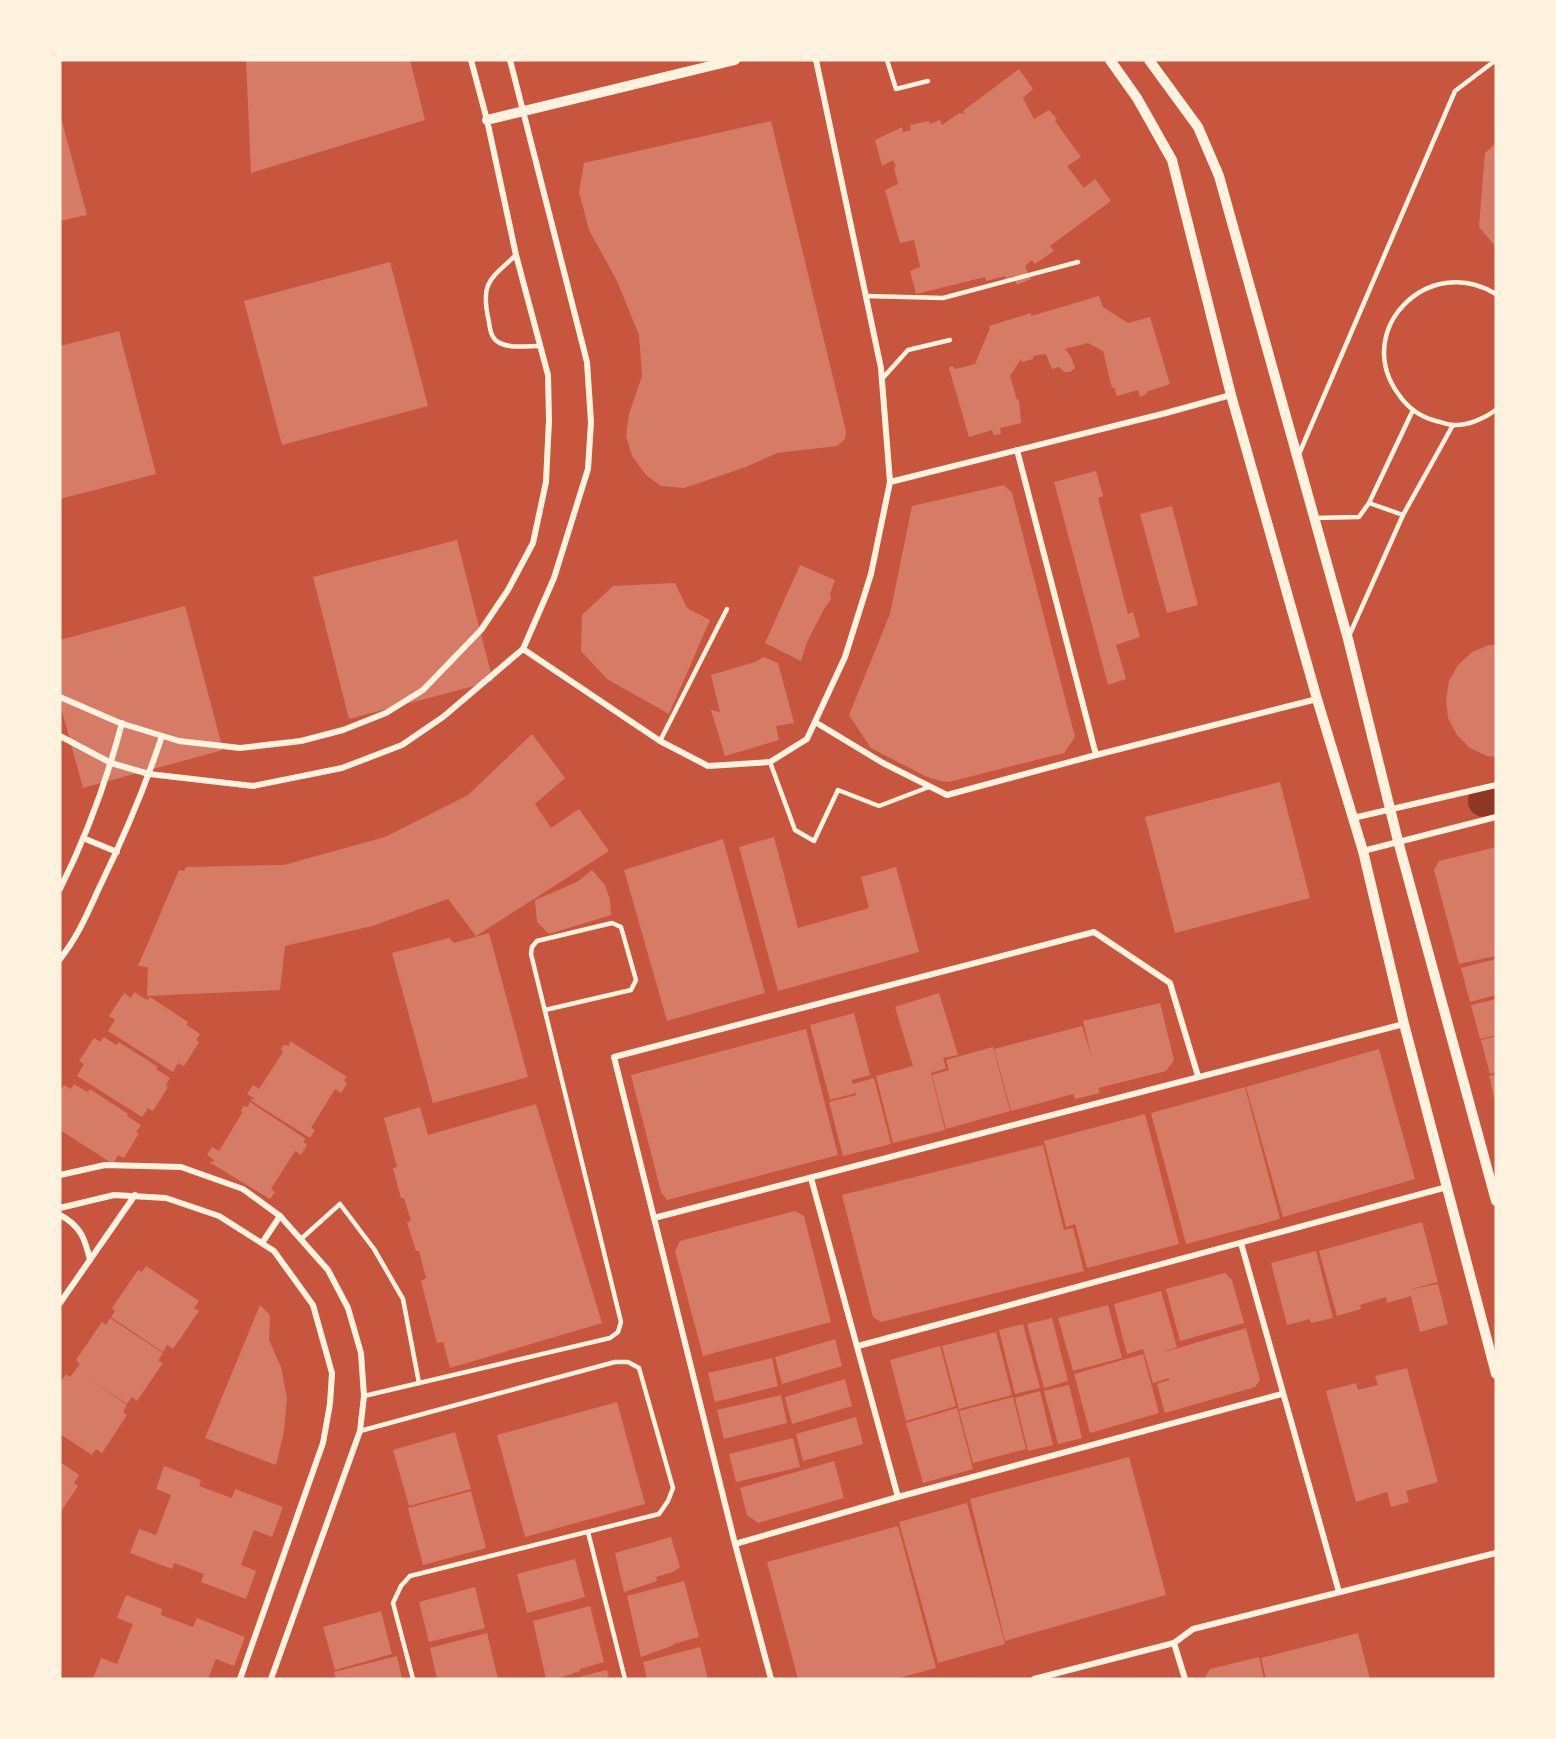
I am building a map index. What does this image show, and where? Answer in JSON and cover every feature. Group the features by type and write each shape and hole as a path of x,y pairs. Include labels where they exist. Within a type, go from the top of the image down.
{"street":[{"path":"60,697 122,723 179,741 240,748 301,741 344,730 386,713 423,690 481,630 508,590 532,543 546,482 549,420 548,375 516,255 487,120 471,60"},
{"path":"60,736 111,764 149,774 253,786 342,768 402,745 443,717 523,649 554,578 588,469 591,422 587,362 510,60"},
{"path":"487,120 735,60"},
{"path":"523,649 660,741 708,766 770,762 807,739 845,657 871,574 890,482 881,368 816,60"},
{"path":"1110,60 1137,98 1172,160 1231,395 1317,699 1363,851 1404,1024 1496,1374"},
{"path":"1149,60 1198,127 1219,176 1348,639 1398,841 1496,1198"},
{"path":"890,482 1231,395"},
{"path":"1017,450 1096,754"},
{"path":"815,722 883,763 947,795 1096,754 1317,699"},
{"path":"60,889 83,838 111,764 122,723"},
{"path":"60,959 74,942 117,852 162,736"},
{"path":"1353,818 1496,785"},
{"path":"1363,851 1496,817"},
{"path":"83,838 117,852"},
{"path":"771,1679 735,1544 614,1057 1094,932 1170,983 1198,1076"},
{"path":"654,1218 1404,1024"},
{"path":"60,1175 105,1165 181,1167 243,1189 280,1216 328,1270 348,1308 362,1353 364,1396 360,1431 271,1679"},
{"path":"811,1178 898,1497"},
{"path":"858,1346 1447,1187"},
{"path":"60,1208 114,1195 135,1195 166,1198 219,1215 274,1251 314,1305 332,1373 330,1404 323,1443 240,1679"},
{"path":"60,1303 135,1195"},
{"path":"60,1215 74,1223 86,1240 90,1260"},
{"path":"262,1243 280,1216"},
{"path":"1241,1243 1339,1592"},
{"path":"735,1544 898,1497 1282,1394"},
{"path":"1034,1679 1174,1643 1193,1629 1496,1553"},
{"path":"1174,1643 1185,1679"}],"lane":[{"path":"887,60 896,89 928,81"},
{"path":"1298,456 1455,91 1496,60"},
{"path":"516,255 490,279 485,291 492,335 498,342 510,345 540,346"},
{"path":"866,296 943,298 1078,262"},
{"path":"1496,294 1469,282 1441,283 1416,293 1397,312 1386,337 1385,364 1394,389 1413,410 1429,419 1453,425 1485,417 1496,410"},
{"path":"881,380 908,350 950,340"},
{"path":"1313,518 1359,516 1369,502 1413,410"},
{"path":"1348,639 1403,514 1453,425"},
{"path":"1369,502 1403,514"},
{"path":"660,741 727,609"},
{"path":"770,762 795,830 814,841 838,790 879,806 929,787"},
{"path":"364,1396 610,1338 618,1332 621,1322 531,954 532,947 537,941 612,923 618,924 621,927 636,981 631,990 545,1010"},
{"path":"300,1239 340,1204 374,1249 403,1299 419,1383"},
{"path":"360,1431 615,1362 628,1362 639,1368 673,1488 659,1514 410,1576 401,1586 393,1603 413,1679"},
{"path":"588,1532 625,1679"}],"building":[{"path":"246,60 410,60 425,120 251,173"},
{"path":"1019,69 1033,89 1023,98 1034,119 1049,110 1081,157 1067,166 1084,188 1095,179 1111,201 1050,246 1054,251 1035,264 1032,260 1025,266 1031,279 1017,285 1013,276 986,281 985,277 916,294 910,271 920,267 914,240 900,243 885,190 898,184 894,168 896,166 893,160 882,166 875,140 902,127 903,132 911,130 910,125 929,121 930,124 940,120 942,125 959,113 965,114 963,111"},
{"path":"60,114 87,215 60,221"},
{"path":"771,121 846,431 845,439 837,446 777,453 746,467 684,488 661,486 646,475 632,456 626,436 629,414 642,376 639,335 617,281 589,230 579,192 584,163"},
{"path":"1496,143 1496,247 1479,227 1485,153"},
{"path":"390,262 428,406 282,445 244,301"},
{"path":"1099,296 1103,307 1128,323 1150,317 1170,384 1146,392 1147,394 1140,397 1138,390 1117,396 1114,387 1112,388 1103,351 1088,343 1065,349 1075,368 1070,372 1064,372 1059,367 1052,369 1046,354 1033,356 1033,359 1022,362 1021,359 1010,376 1017,400 1019,399 1021,423 1000,428 1001,434 994,435 992,430 969,437 949,368 952,366 956,369 975,364 989,326"},
{"path":"119,331 156,474 60,499 60,346"},
{"path":"1096,471 1103,496 1098,498 1128,614 1133,612 1140,637 1116,645 1126,679 1108,685 1054,482"},
{"path":"1004,485 1012,493 1075,737 1064,753 949,782 940,781 925,776 871,748 849,715 890,614 912,506"},
{"path":"1172,506 1198,605 1167,613 1140,514"},
{"path":"457,540 493,681 349,719 313,577"},
{"path":"800,565 835,580 830,594 831,599 807,642 801,661 765,643"},
{"path":"675,583 687,608 710,620 669,714 607,679 581,651 582,615 613,586"},
{"path":"185,606 223,750 83,788 60,704 60,640"},
{"path":"1489,645 1496,645 1496,757 1487,756 1470,748 1457,735 1448,718 1446,700 1449,681 1458,665 1472,652"},
{"path":"764,657 778,663 794,723 776,726 779,740 725,756 711,710 720,712 711,675 755,662"},
{"path":"532,734 565,778 535,804 551,828 579,809 609,851 476,936 448,899 372,926 285,946 280,990 147,996 148,967 138,966 179,870 184,871 186,867 284,865 385,837 468,795"},
{"path":"1280,782 1310,898 1175,933 1145,817"},
{"path":"774,837 798,928 869,908 861,877 896,867 919,952 778,991 739,847"},
{"path":"723,839 765,993 667,1021 624,870"},
{"path":"1496,847 1496,956 1459,964 1434,870 1439,861"},
{"path":"592,870 605,885 610,900 611,915 549,934 537,922 535,900 577,882"},
{"path":"489,933 528,1077 433,1103 392,953 449,938 454,943"},
{"path":"1496,959 1496,995 1470,1002 1461,968"},
{"path":"134,992 147,1000 150,997 188,1022 187,1025 200,1034 196,1040 199,1042 184,1066 178,1063 173,1072 108,1031 115,1020 109,1016 124,993 131,998"},
{"path":"939,993 958,1055 943,1058 946,1068 931,1073 945,1130 893,1143 876,1076 913,1066 895,1007"},
{"path":"1496,999 1496,1035 1480,1039 1471,1005"},
{"path":"1160,1003 1174,1060 1166,1071 1098,1088 1100,1093 1075,1099 1073,1094 1011,1111 994,1049 1082,1026 1092,1059 1083,1021"},
{"path":"854,1013 870,1075 852,1080 853,1084 874,1078 891,1144 843,1156 829,1102 856,1095 856,1093 830,1100 810,1025"},
{"path":"806,1029 838,1155 667,1200 661,1192 631,1075"},
{"path":"1496,1036 1496,1072 1490,1074 1481,1040"},
{"path":"104,1037 116,1045 119,1042 158,1067 156,1069 170,1078 166,1085 168,1087 153,1111 148,1108 142,1117 77,1076 84,1064 79,1061 94,1038 100,1042"},
{"path":"290,1041 347,1077 344,1080 347,1084 341,1093 335,1089 311,1128 315,1130 310,1138 250,1100 255,1099 247,1094 253,1085 259,1089 283,1052 281,1049 284,1045 289,1046"},
{"path":"993,1047 1010,1111 946,1129 932,1075 949,1070 946,1060"},
{"path":"1379,1049 1415,1179 1283,1217 1246,1087"},
{"path":"1496,1074 1496,1101 1495,1101 1489,1076"},
{"path":"74,1084 87,1092 90,1089 141,1125 136,1132 139,1133 124,1158 118,1155 113,1164 60,1130 60,1091 64,1085 71,1089"},
{"path":"1245,1087 1280,1219 1186,1244 1151,1113"},
{"path":"250,1102 306,1139 303,1141 307,1145 301,1155 295,1151 271,1189 275,1192 270,1199 209,1162 215,1161 207,1155 212,1147 219,1151 242,1113 241,1110 244,1106 248,1107"},
{"path":"536,1104 602,1323 450,1368 443,1342 437,1343 421,1281 426,1278 419,1251 416,1251 407,1222 411,1221 404,1198 401,1198 393,1168 397,1167 384,1118 420,1107 428,1135"},
{"path":"1145,1114 1179,1244 1087,1268 1075,1224 1066,1227 1044,1141"},
{"path":"1043,1145 1064,1230 1073,1228 1084,1271 881,1322 873,1317 842,1195"},
{"path":"795,1211 804,1216 831,1322 703,1356 675,1251 680,1241"},
{"path":"1422,1222 1438,1282 1408,1290 1438,1284 1448,1324 1420,1332 1411,1296 1387,1303 1386,1297 1360,1305 1361,1309 1337,1316 1319,1251"},
{"path":"1316,1251 1333,1318 1311,1323 1310,1319 1287,1325 1271,1263"},
{"path":"146,1266 199,1301 194,1308 199,1311 173,1349 167,1345 163,1352 111,1317 115,1311 112,1308 138,1270 142,1272"},
{"path":"1225,1273 1232,1280 1244,1323 1180,1341 1166,1289"},
{"path":"1161,1291 1177,1347 1161,1353 1246,1328 1260,1380 1255,1387 1165,1413 1157,1384 1169,1378 1153,1383 1143,1349 1127,1354 1114,1304"},
{"path":"260,1305 270,1315 269,1340 281,1367 287,1398 284,1432 276,1465 205,1438"},
{"path":"1108,1305 1122,1358 1073,1371 1058,1318"},
{"path":"110,1318 163,1353 158,1361 163,1363 137,1401 132,1397 127,1404 90,1379 127,1405 123,1412 127,1415 102,1453 96,1449 92,1455 60,1434 60,1383 66,1374 70,1377 80,1364 76,1360 102,1322 106,1325"},
{"path":"1052,1318 1068,1381 1044,1388 1027,1324"},
{"path":"1023,1324 1040,1388 1015,1394 999,1330"},
{"path":"996,1332 1012,1395 959,1409 942,1346"},
{"path":"835,1339 842,1366 782,1384 775,1357"},
{"path":"940,1346 956,1406 906,1421 890,1360"},
{"path":"1143,1354 1159,1413 1090,1433 1074,1374"},
{"path":"772,1358 778,1386 715,1402 708,1373"},
{"path":"1407,1368 1438,1482 1406,1491 1409,1502 1391,1507 1387,1492 1356,1502 1326,1391 1356,1383 1358,1390 1378,1385 1375,1376"},
{"path":"845,1379 852,1406 792,1424 785,1397"},
{"path":"1069,1385 1082,1438 1058,1444 1044,1391"},
{"path":"1040,1391 1053,1445 1028,1451 1015,1398"},
{"path":"781,1395 787,1423 724,1439 717,1410"},
{"path":"1013,1397 1026,1449 973,1463 959,1411"},
{"path":"617,1402 645,1504 525,1537 497,1435"},
{"path":"957,1408 973,1469 923,1483 906,1423"},
{"path":"856,1417 863,1444 803,1461 796,1434"},
{"path":"455,1432 471,1489 409,1506 393,1450"},
{"path":"793,1438 800,1467 736,1482 729,1454"},
{"path":"1129,1457 1166,1595 1005,1641 970,1499"},
{"path":"834,1461 844,1498 758,1523 747,1515 740,1488"},
{"path":"60,1462 79,1475 74,1483 78,1486 60,1513"},
{"path":"164,1466 201,1480 199,1486 232,1498 235,1489 283,1507 272,1537 254,1530 241,1565 256,1571 246,1599 201,1582 204,1574 174,1563 172,1569 130,1553 139,1529 156,1535 171,1495 156,1489"},
{"path":"471,1491 486,1548 423,1565 408,1508"},
{"path":"967,1503 1005,1644 938,1663 899,1522"},
{"path":"898,1526 936,1668 895,1679 798,1679 767,1562"},
{"path":"671,1537 680,1567 673,1572 656,1577 657,1581 624,1592 615,1553"},
{"path":"575,1559 585,1597 527,1613 517,1574"},
{"path":"684,1581 699,1637 673,1644 641,1657 627,1596"},
{"path":"475,1587 485,1628 429,1642 419,1602"},
{"path":"126,1595 162,1609 161,1615 193,1627 197,1618 245,1637 234,1666 216,1659 208,1679 93,1679 101,1658 117,1664 133,1624 117,1618"},
{"path":"590,1606 604,1662 556,1679 546,1679 533,1621"},
{"path":"381,1611 392,1654 335,1670 323,1627"},
{"path":"487,1633 498,1679 437,1679 430,1648"},
{"path":"1358,1633 1370,1679 1266,1679 1261,1658"},
{"path":"700,1647 708,1679 647,1679 643,1662"},
{"path":"397,1656 402,1679 336,1679 334,1672"},
{"path":"1259,1657 1264,1679 1204,1679 1210,1669"},
{"path":"607,1670 609,1679 575,1679 575,1678"}],"waterway":[{"path":"1484,801 1496,798"}]}
